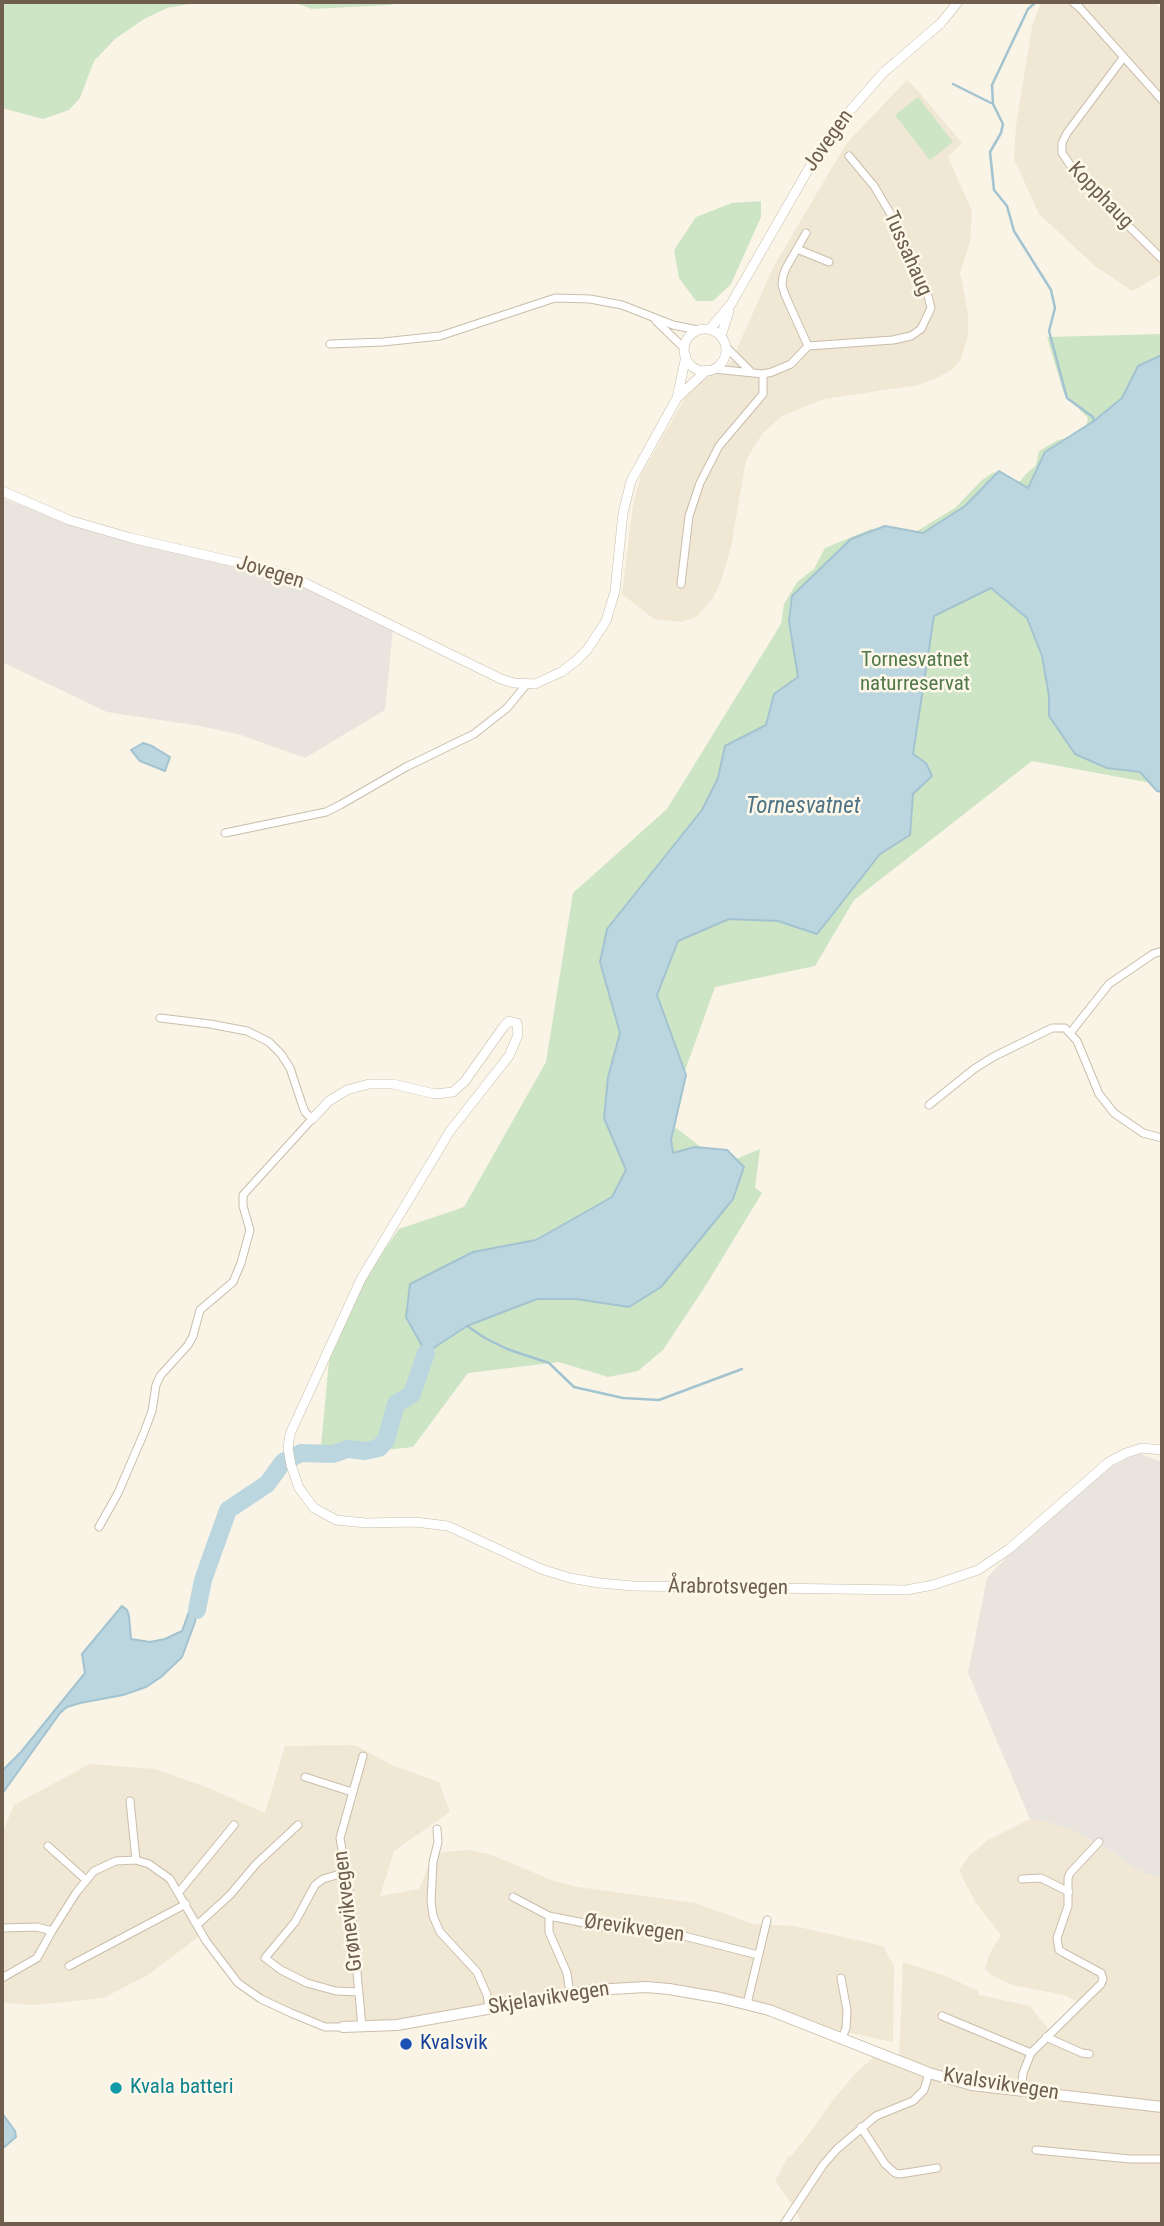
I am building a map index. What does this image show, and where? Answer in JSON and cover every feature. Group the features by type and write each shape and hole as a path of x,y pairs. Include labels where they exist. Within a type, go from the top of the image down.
{"main road":[{"name":"Skjelavikvegen","path":"343,2027 397,2025 570,1993 620,1988 657,1988 747,2004 929,2073"},
{"name":"Kvalsvikvegen","path":"929,2073 972,2085 1162,2107"}],"street":[{"name":"Jovegen","path":"710,330 731,304 816,156 842,120 883,73 941,23 958,2"},
{"path":"1073,2 1162,100"},
{"name":"Kopphaug","path":"1123,58 1067,133 1062,143 1062,153 1077,175 1162,259"},
{"name":"Tussahaug","path":"808,346 893,340 911,336 921,330 930,308 926,288 893,218 874,186 849,156"},
{"path":"653,318 685,352 694,367 764,374 791,364 808,346 785,295 783,276 806,233"},
{"path":"797,249 829,262"},
{"path":"330,344 440,336 555,298 590,299 622,305 653,318 698,330 710,330 721,336 726,348 751,372"},
{"name":"Jovegen","path":"721,336 731,304"},
{"path":"225,833 326,812 341,805 416,761 474,734 507,708 526,685 547,680 576,662 606,621 615,591 623,513 631,481 677,398 689,337 698,330"},
{"path":"677,398 723,360 726,348"},
{"path":"681,584 689,516 700,483 719,446 763,394 764,374"},
{"name":"Jovegen","path":"2,491 81,524 288,574 501,679 526,685"},
{"path":"1071,1032 1109,984 1153,954 1162,951"},
{"path":"99,1527 118,1493 144,1435 160,1376 188,1345 200,1310 233,1282 250,1230 243,1206 243,1195 312,1119 305,1112 290,1068 269,1042 247,1031 160,1018"},
{"name":"Årabrotsvegen","path":"312,1119 329,1101 347,1090 369,1084 393,1084 435,1094 453,1092 465,1081 509,1021 517,1023 519,1027 509,1056 450,1131 361,1279 293,1425 288,1448 291,1465 306,1499 314,1508 336,1520 366,1524 424,1522 448,1525 511,1556 570,1578 599,1583 633,1586 906,1590 933,1585 978,1570 1009,1549 1109,1462 1142,1448 1161,1447"},
{"path":"929,1105 993,1057 1052,1028 1065,1028 1071,1032 1083,1054 1099,1094 1114,1113 1143,1133 1162,1138"},
{"name":"Grønevikvegen","path":"362,2027 347,1872 340,1838 363,1756"},
{"path":"305,1777 352,1793"},
{"path":"2,1978 37,1958 52,1931 94,1871 116,1861 136,1860 130,1801"},
{"path":"179,1892 234,1825"},
{"path":"197,1925 298,1825"},
{"path":"437,1829 438,1842 432,1874 432,1916 440,1932 477,1972 489,2007"},
{"path":"1021,2091 1023,2073 1031,2053 1096,1990 1103,1979 1096,1969 1064,1954 1057,1944 1068,1906 1067,1883 1070,1873 1099,1842"},
{"path":"48,1846 86,1880"},
{"name":"Skjelavikvegen","path":"136,1860 161,1871 170,1879 212,1950 238,1983 261,1999 325,2026 343,2027"},
{"path":"347,1872 323,1879 315,1885 295,1922 265,1958 281,1970 307,1983 335,1991 359,1992"},
{"path":"1022,1879 1041,1878 1069,1892"},
{"name":"Ørevikvegen","path":"513,1897 549,1916 614,1929 649,1927 758,1955"},
{"path":"69,1966 186,1904"},
{"name":"Ørevikvegen","path":"549,1916 548,1932 559,1954 570,1993"},
{"path":"747,2004 767,1920"},
{"path":"2,1928 37,1927 52,1931"},
{"path":"841,1978 847,2010 846,2028 841,2040"},
{"path":"942,2016 1031,2053"},
{"path":"1046,2037 1089,2054"},
{"name":"Kvalsvikvegen","path":"784,2224 823,2165 861,2127 876,2116 913,2101 924,2090 929,2073"},
{"path":"861,2127 894,2173 937,2168"},
{"path":"1036,2150 1129,2159 1162,2159"}],"shaded area":[{"path":"1041,2 1155,2 1162,10 1162,274 1132,291 1095,266 1039,214 1014,159 1016,126 1032,27"},
{"path":"907,80 962,143 948,157 972,211 970,242 960,273 968,313 968,335 961,359 953,369 918,385 824,399 782,416 762,434 746,460 731,547 713,598 696,617 682,622 654,619 622,594 633,505 641,475 685,398 698,383 731,362 774,266 846,144"},
{"path":"2,498 76,525 263,565 393,629 385,710 305,758 241,735 107,712 2,662"},
{"path":"1138,1453 1162,1462 1162,1878 1132,1867 1116,1854 1074,1831 1030,1819 968,1673 987,1578 1037,1525 1083,1482"},
{"path":"355,1745 394,1766 439,1782 450,1812 394,1851 380,1896 419,1889 434,1853 467,1850 489,1854 554,1881 578,1887 695,1903 753,1924 794,1926 883,1946 894,1966 893,2042 752,2012 727,2004 634,1987 403,2024 323,2024 263,2002 234,1976 202,1934 148,1975 103,1998 35,2005 2,2003 2,1834 14,1805 90,1764 155,1769 211,1789 265,1813 285,1746"},
{"path":"1030,1819 1074,1831 1116,1854 1132,1867 1162,1878 1162,2224 794,2224 800,2220 775,2181 789,2155 790,2157 856,2073 877,2054 899,2061 903,1962 946,1976 978,1991 979,1995 1030,2006 1053,2035 1078,2002 1064,1995 1012,1985 991,1975 985,1969 989,1955 1001,1935 976,1903 959,1871 968,1857 988,1840"}],"green space":[{"path":"2,2 200,2 167,8 144,19 115,39 94,61 80,98 69,110 43,119 2,108"},
{"path":"293,2 403,2 312,9"},
{"path":"918,97 953,142 930,160 895,115"},
{"path":"761,201 761,217 731,284 713,301 696,301 679,278 674,250 696,217 732,203"},
{"name":"Tornesvatnet naturreservat","path":"1162,334 1162,785 1032,761 854,900 815,966 715,987 667,1121 740,1177 744,1167 736,1159 760,1149 755,1188 762,1193 663,1350 638,1371 608,1377 559,1362 468,1373 413,1447 320,1457 330,1350 360,1285 399,1229 464,1207 546,1062 573,893 667,809 781,624 784,604 797,582 814,569 825,548 871,529 917,531 955,508 982,480 994,472 1012,486 1016,486 1036,465 1039,451 1058,440 1073,437 1085,430 1088,418 1064,394 1047,337"}],"water":[{"name":"Tornesvatnet","path":"1162,355 1162,792 1157,791 1140,772 1107,768 1075,754 1049,716 1049,696 1042,656 1027,618 991,588 934,616 913,754 926,763 932,776 913,794 910,835 880,854 817,934 778,921 729,919 678,941 657,995 686,1075 671,1140 673,1153 695,1147 727,1150 744,1167 733,1199 661,1287 629,1307 576,1299 537,1299 467,1326 426,1353 406,1317 410,1284 473,1252 536,1240 612,1197 626,1170 604,1118 608,1077 620,1033 600,962 607,929 702,810 718,778 725,746 766,725 774,694 798,677 789,621 792,596 851,539 885,526 923,533 965,506 999,471 1028,488 1045,452 1094,421 1122,398 1138,366"},
{"path":"143,743 170,757 165,771 140,761 131,750"},
{"path":"122,1606 129,1616 131,1639 150,1642 182,1631 190,1609 197,1610 182,1657 146,1687 123,1695 67,1707 2,1794 2,1771 21,1752 85,1673 82,1654"},
{"path":"2,2113 15,2131 16,2137 2,2149"}],"waterway":[{"path":"1036,2 1028,9 992,85 993,104 1003,124 990,152 994,190 1007,206 1014,231 1051,290 1055,308 1049,331 1067,398 1093,417 1094,421"},
{"path":"953,84 991,103"},
{"path":"467,1326 507,1349 549,1363 574,1387 623,1398 659,1400 742,1369"},
{"path":"197,1610 203,1580 228,1510 267,1484 283,1462 301,1453 333,1454 348,1449 365,1451 379,1448 386,1440 396,1404 412,1394 426,1353"}],"place":[{"name":"Kvalsvik","path":"406,2044"},
{"name":"Kvala batteri","path":"116,2088"}]}
